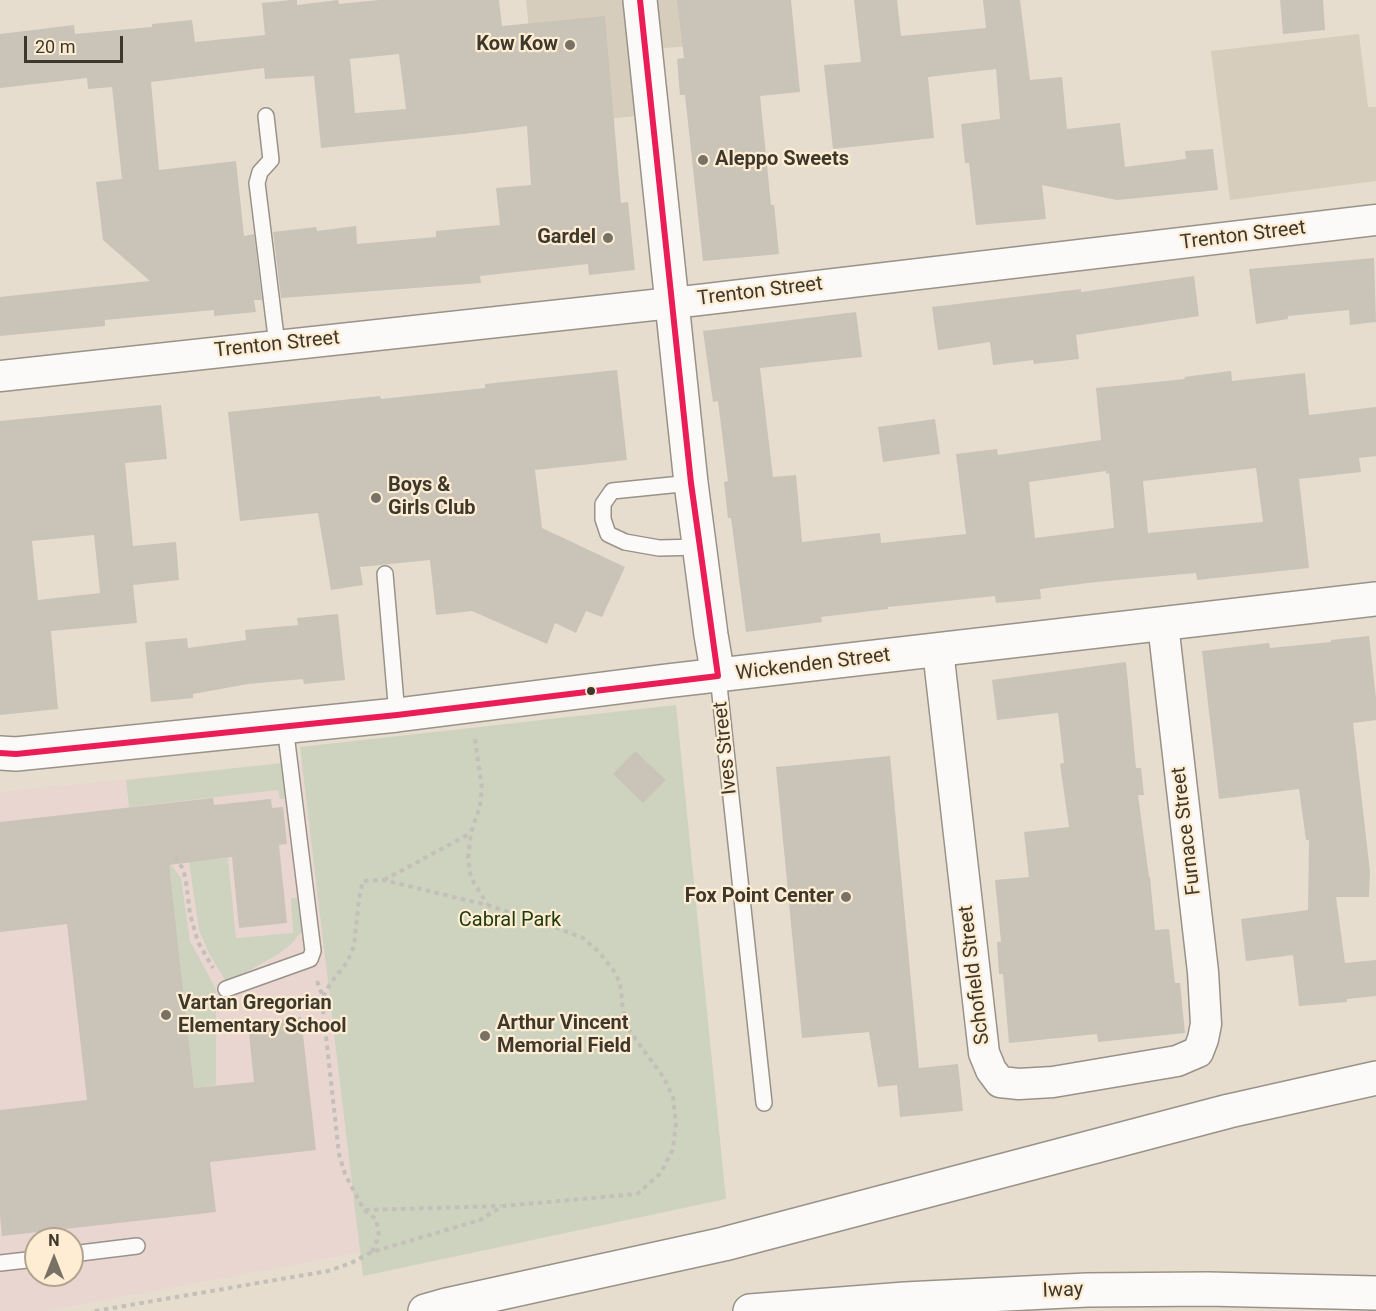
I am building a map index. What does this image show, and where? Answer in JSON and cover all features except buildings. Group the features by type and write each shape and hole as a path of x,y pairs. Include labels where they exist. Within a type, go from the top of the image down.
{"main road":[{"name":"Ives Street","path":"640,0 691,483 718,676"},
{"name":"Wickenden Street","path":"0,753 16,754 397,715 1376,599"},
{"path":"425,1311 724,1244 1229,1111 1376,1078"},
{"name":"Iway","path":"750,1311 1087,1290 1208,1289 1376,1293"}],"street":[{"name":"Trenton Street","path":"0,376 672,302 1376,220"},
{"name":"Furnace Street","path":"1163,624 1203,972 1206,1024 1203,1039"},
{"name":"Schofield Street","path":"938,650 984,1053 991,1070 1000,1082 1019,1084 1053,1082 1177,1061 1198,1052 1203,1039"}],"lane":[{"path":"266,117 270,160 260,172 257,183 277,345"},
{"path":"691,483 612,491 603,504 603,519 608,534 625,542 659,548 700,547"},
{"path":"385,574 397,715"},
{"name":"Ives Street","path":"718,676 764,1104"},
{"path":"226,989 310,959 313,951 285,726"},
{"path":"84,1253 137,1246"},
{"path":"0,1263 24,1260"}],"path":[{"path":"471,705 482,789 480,806 471,833 468,858 471,878 487,905"},
{"path":"383,880 471,833"},
{"path":"175,857 183,869 190,914 198,942 226,989"},
{"path":"364,1210 545,1204 637,1194 661,1173 673,1149 676,1123 673,1097 664,1078 629,1030 623,1010 620,983 614,971 598,951 583,938 487,905 383,880 363,882 354,946 347,962 323,997 339,1154 345,1174 364,1210 376,1219 379,1228 372,1252"},
{"path":"95,1311 328,1271 372,1252 480,1220 503,1206"}],"shaded area":[{"path":"526,0 739,0 743,42 639,50 646,115 539,126"},
{"path":"1359,34 1368,107 1376,107 1376,181 1230,200 1211,51"},
{"name":"Vartan Gregorian Elementary School","path":"302,761 361,1252 45,1311 0,1311 0,792"}],"green space":[{"name":"Cabral Park","path":"676,705 726,1199 363,1276 300,747"},
{"path":"282,763 285,799 280,799 278,790 129,807 126,780"},
{"path":"228,858 236,938 293,933 291,898 297,898 302,931 280,953 227,983 210,955 199,930 189,862"},
{"path":"168,861 181,878 190,941 216,989 216,1085 194,1088"}],"transit line":[{"path":"640,0 691,483 718,676"},
{"path":"0,753 16,754 397,715 718,676"}],"place":[{"name":"Kow Kow","path":"570,45"},
{"name":"Aleppo Sweets","path":"703,160"},
{"name":"Gardel","path":"608,238"},
{"name":"Boys & Girls Club","path":"376,498"},
{"name":"Fox Point Center","path":"846,897"},
{"name":"Vartan Gregorian Elementary School","path":"166,1015"},
{"name":"Arthur Vincent Memorial Field","path":"485,1036"}]}
